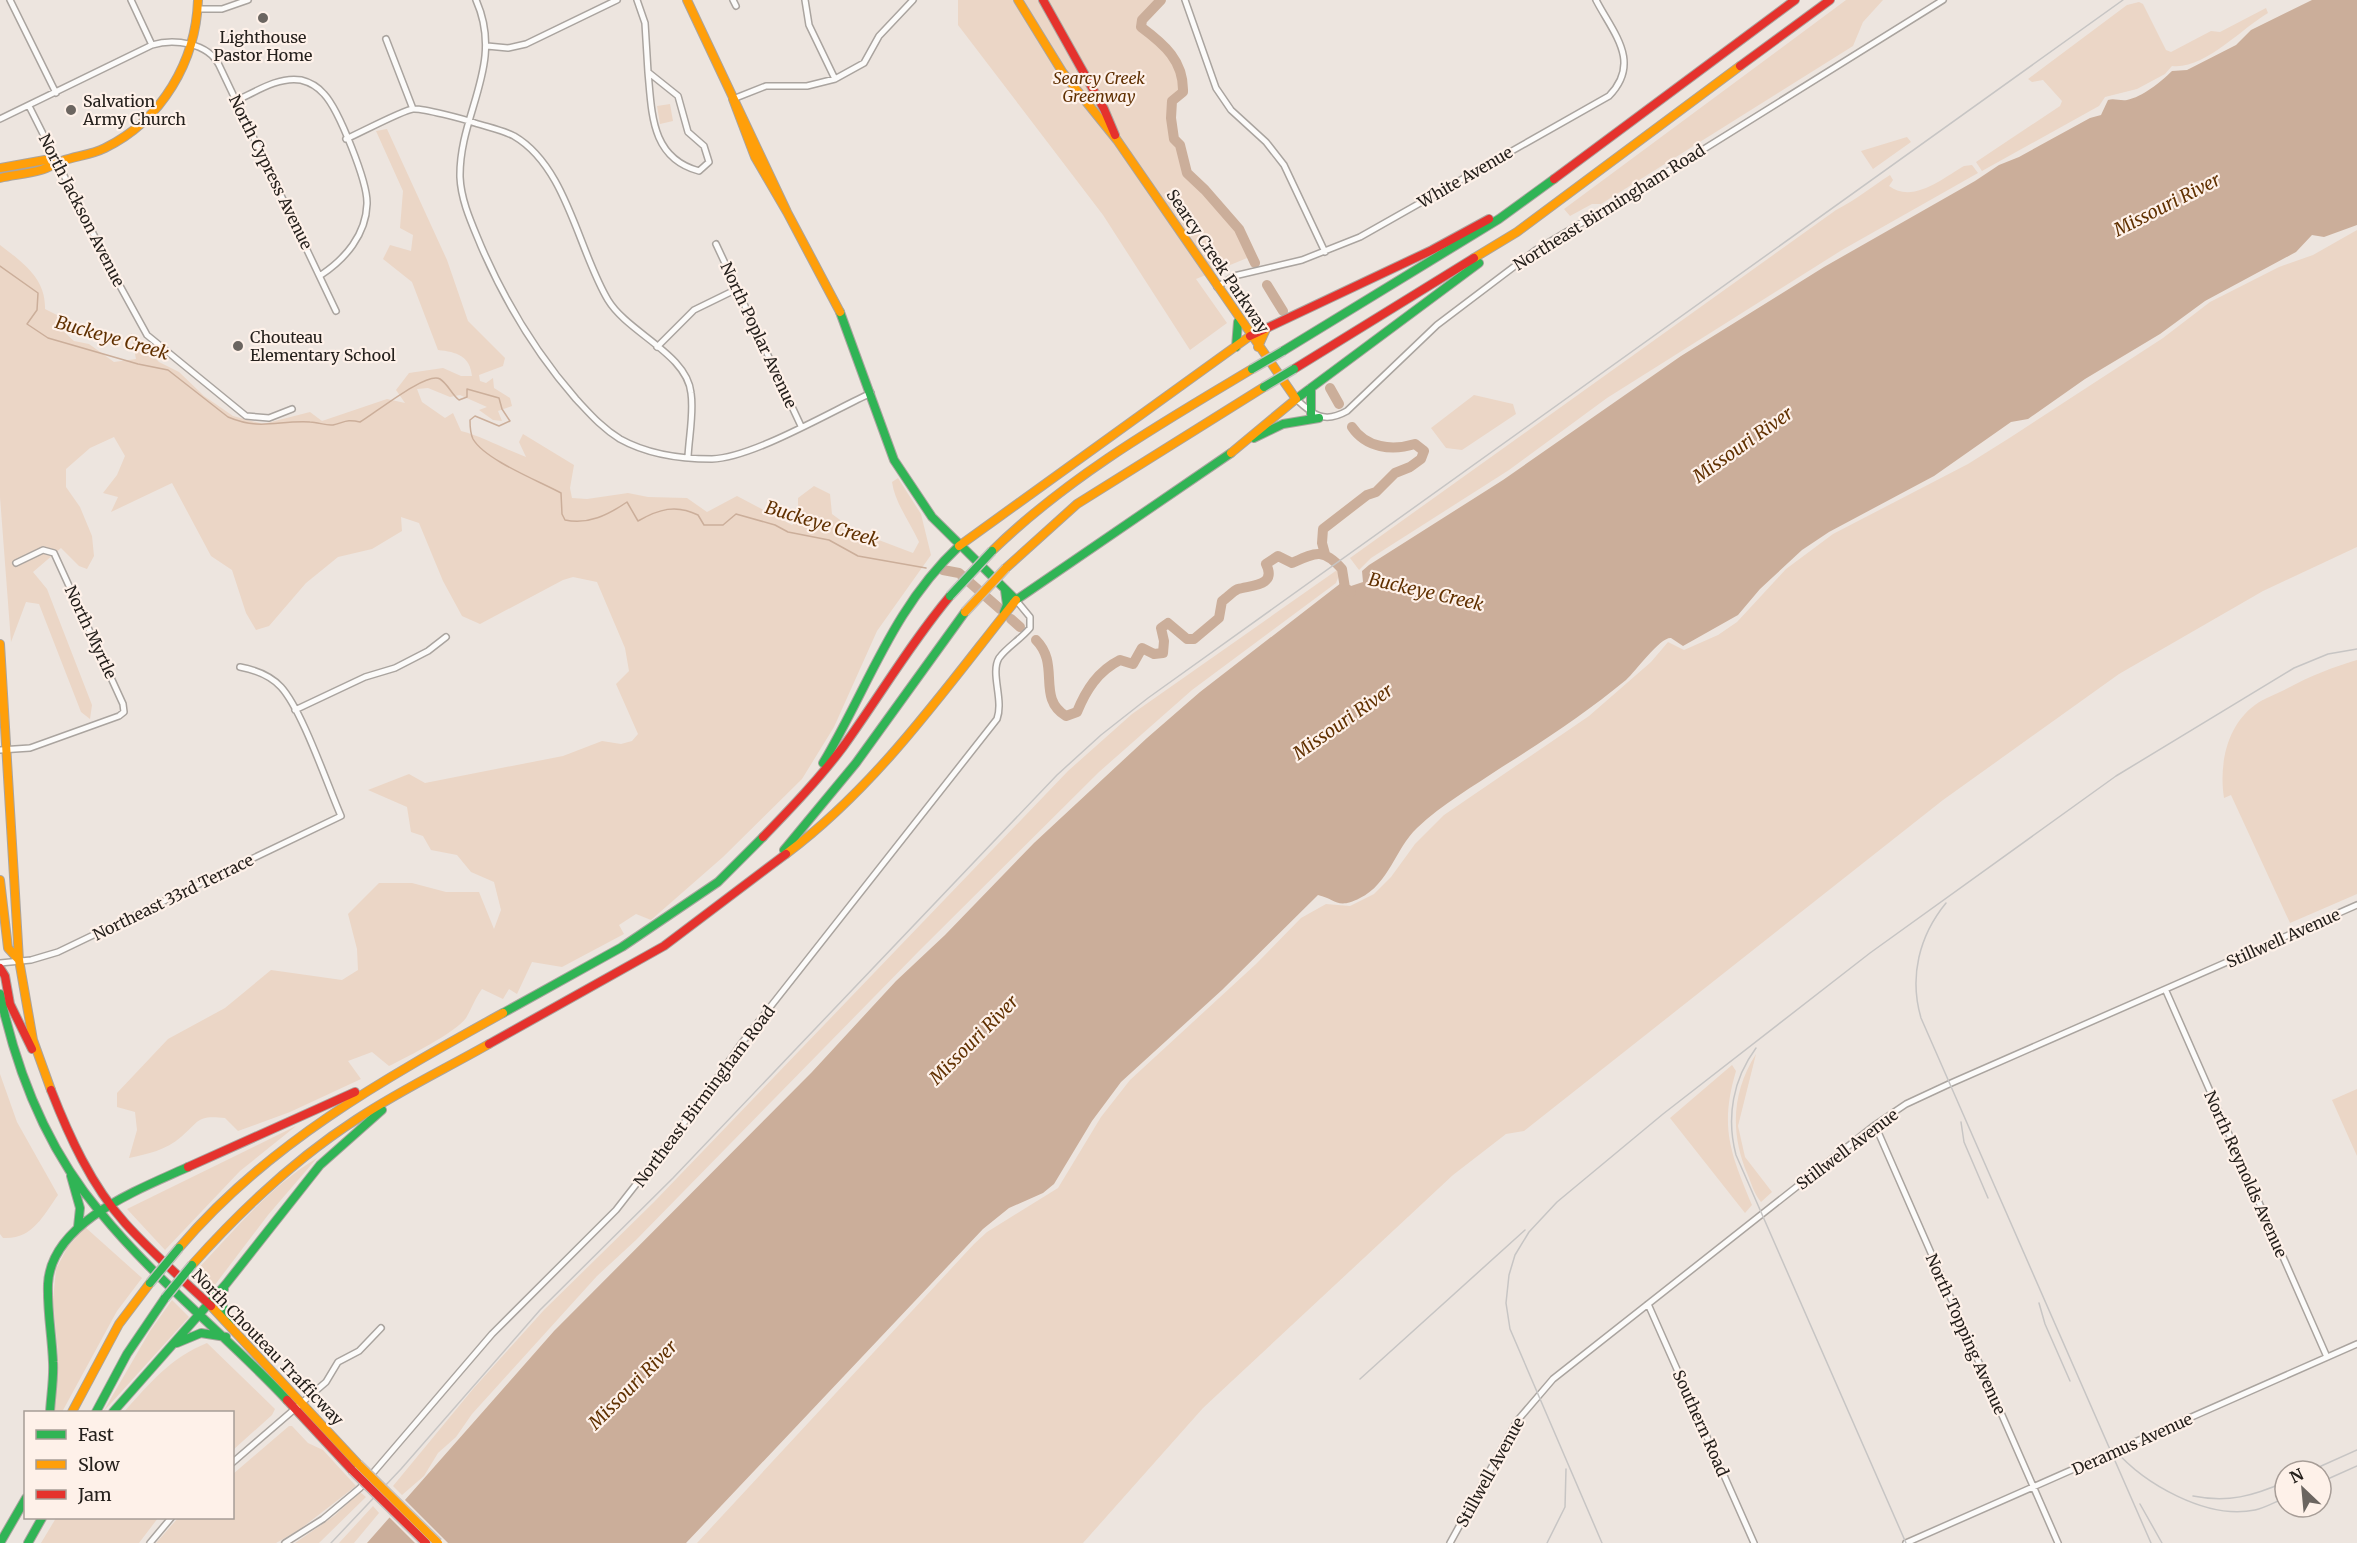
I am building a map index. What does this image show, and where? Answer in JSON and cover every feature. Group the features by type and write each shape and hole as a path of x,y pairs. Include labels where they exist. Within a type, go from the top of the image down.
{"main road":[{"path":"687,0 733,99 740,108 787,212 839,309 872,393 894,460 932,516 959,546 1016,600"},
{"name":"Searcy Creek Parkway","path":"1018,0 1033,28 1101,123 1117,140 1250,336 1296,399"},
{"name":"Searcy Creek Parkway","path":"1043,0 1104,109 1117,140"},
{"path":"73,1411 119,1324 150,1283 207,1215 302,1133 387,1077 660,924 718,882 799,800 842,748 926,626 950,596 992,551 1047,502 1102,460 1457,246 1540,190 1795,0"},
{"path":"765,868 834,794 921,668 964,612 1046,530 1086,498 1492,249 1830,0"},
{"path":"0,178 45,169 58,162 109,146 142,123 167,96 192,46 198,5"},
{"path":"0,168 45,160 58,162"},
{"path":"799,800 838,740 856,706 870,670 898,619 932,572 959,546 1250,336 1432,250 1540,190"},
{"path":"97,1411 127,1354 165,1298 222,1229 279,1176 358,1118 664,946 829,819 866,783 1016,600 1245,443 1296,399 1479,263 1492,249"},
{"path":"1236,347 1239,329 1237,317"},
{"path":"1258,347 1260,337 1268,327"},
{"path":"1245,443 1283,423 1315,416 1311,388"},
{"path":"1003,614 1007,605 1005,590"},
{"path":"0,644 3,750 19,960 29,1021 39,1059"},
{"path":"0,880 7,916 8,948 19,960"},
{"path":"0,968 23,1035 39,1059"},
{"path":"0,994 15,1059 33,1105 71,1176 81,1204 82,1216 78,1227"},
{"name":"North Chouteau Trafficway","path":"39,1059 64,1124 84,1165 111,1206 135,1233 229,1324 302,1402 355,1467 426,1543"},
{"path":"50,1411 53,1365 48,1286 50,1271 63,1243 78,1227 138,1190 387,1077"},
{"path":"115,1411 199,1312 226,1284 320,1165 357,1130 402,1095"},
{"name":"North Chouteau Trafficway","path":"71,1176 123,1240 226,1338 294,1409 438,1543"},
{"path":"226,1284 221,1301 229,1324"},
{"path":"166,1352 197,1332 211,1332 226,1338"},
{"path":"20,1508 24,1498"},
{"path":"0,1543 24,1501"},
{"path":"28,1543 41,1519"}],"street":[{"path":"10,0 56,93"},
{"path":"131,0 152,45"},
{"path":"198,5 222,9 249,0"},
{"path":"476,0 486,24 488,46 460,169 463,199 494,274 527,337 564,386 608,431 646,451 713,459 740,453 872,393"},
{"path":"488,46 508,48 526,44 617,0"},
{"path":"637,0 645,23 648,72 654,126 664,149 682,166 699,171 709,162 704,146 688,132 678,96 648,72"},
{"path":"733,0 736,6"},
{"path":"805,0 809,25 835,79"},
{"path":"733,99 766,86 807,86 835,79 864,63 879,36 913,0"},
{"path":"1185,0 1216,88 1232,110 1266,142 1284,165 1325,252"},
{"name":"White Avenue","path":"1217,286 1233,276 1302,260 1325,252 1396,217 1609,96 1622,81 1625,64 1618,41 1596,0"},
{"name":"Northeast Birmingham Road","path":"1315,416 1329,418 1347,411 1437,325 1536,250 1659,177 1943,0"},
{"path":"386,39 413,109"},
{"path":"0,119 152,45 172,41 192,46"},
{"name":"North Cypress Avenue","path":"192,46 206,51 215,58 321,275 336,311"},
{"path":"236,101 285,79 310,83 328,98 365,189 365,217 352,246 338,262 321,275"},
{"name":"North Jackson Avenue","path":"29,106 134,315 147,335 246,416 269,418 292,409"},
{"path":"346,139 413,109 471,122 512,135 542,162 555,182 608,299 622,319 680,367 690,387 688,457"},
{"name":"North Poplar Avenue","path":"716,244 801,426"},
{"path":"657,347 694,310 736,290"},
{"path":"1296,399 1315,416"},
{"name":"North Myrtle","path":"3,750 30,748 119,716 124,712 123,704 54,553 43,550 16,563"},
{"name":"Northeast Birmingham Road","path":"285,1543 323,1519 360,1488 492,1334 595,1233 662,1153 741,1044 997,719 1000,701 997,664 1002,655 1030,628 1030,618 1016,600"},
{"path":"240,667 256,670 269,677 281,687 295,710 365,677 395,668 428,651 446,637"},
{"name":"Northeast 33rd Terrace","path":"0,963 58,952 341,816 295,710"},
{"name":"Stillwell Avenue","path":"1450,1543 1517,1421 1554,1379 1875,1125 1906,1104 1949,1084 2166,991 2357,905"},
{"name":"North Reynolds Avenue","path":"2166,991 2327,1357"},
{"name":"North Topping Avenue","path":"1875,1125 2058,1543"},
{"name":"Southern Road","path":"1648,1304 1754,1543"},
{"path":"234,1461 326,1382 338,1362 359,1351 381,1328"},
{"name":"Deramus Avenue","path":"1906,1543 2357,1344"},
{"path":"150,1543 170,1519"}],"green space":[{"name":"Searcy Creek Greenway","path":"958,0 1161,0 1142,20 1141,26 1165,47 1180,71 1183,92 1172,101 1171,118 1174,139 1180,145 1187,173 1239,229 1252,256 1196,279 1227,323 1190,350 1103,215 958,25"},
{"path":"1846,0 1883,0 1863,22 1853,46 1601,204 1592,204 1570,216 1564,209"},
{"path":"2139,2 2143,4 2166,50 2171,52 2211,31 2220,32 2266,8 2268,13 2210,55 2197,62 2172,66 2165,74 2137,89 2105,97 2099,106 1982,171 1976,162 2060,106 2062,101 2043,80 2032,82 2028,79 2127,5"},
{"path":"670,104 673,121 660,124 657,106"},
{"path":"387,129 447,260 468,321 505,358 503,366 479,375 480,381 486,383 493,378 494,388 510,398 512,406 498,411 502,421 493,420 479,410 487,407 460,395 450,397 428,388 417,389 422,402 445,418 453,413 461,431 526,457 519,442 523,434 574,465 570,488 572,498 587,499 628,493 648,497 687,498 707,512 737,496 792,525 798,519 798,498 814,486 830,494 832,514 855,531 913,553 919,542 899,505 894,490 892,482 898,478 921,514 931,555 877,631 834,727 802,779 723,857 651,920 636,914 619,925 624,934 562,967 532,962 517,994 509,989 503,999 482,989 466,1018 442,1037 389,1066 372,1052 348,1061 361,1079 290,1112 238,1131 225,1118 203,1118 169,1145 129,1158 137,1130 135,1112 117,1107 117,1093 168,1039 225,1008 271,970 342,980 358,970 357,949 348,914 379,883 412,883 446,892 479,892 494,929 501,910 494,882 471,872 457,855 431,850 423,836 411,832 407,807 368,790 409,774 425,783 563,756 602,741 621,744 632,741 638,734 616,684 629,671 625,648 597,582 573,577 563,580 480,624 462,616 443,581 419,523 401,517 402,531 372,549 338,557 306,583 269,626 256,630 246,613 232,570 211,556 172,483 111,512 118,497 103,493 117,475 125,456 114,437 90,448 66,469 66,487 80,507 92,536 94,556 87,569 79,566 61,548 33,572 47,589 92,705 90,719 81,712 39,604 26,602 11,642 0,497 0,245 31,272 41,288 45,309 57,315 62,330 74,341 89,344 114,362 136,359 131,333 159,362 179,372 204,396 233,416 263,424 310,412 322,421 387,399 405,403 396,390 409,373 443,368 461,376 472,376 469,364 461,356 438,350 412,282 383,259 390,245 411,251 413,235 400,228 403,191 376,131"},
{"path":"1907,137 1911,142 1873,169 1861,151"},
{"path":"1972,165 1978,173 1842,250 1607,398 1509,470 1371,558 1359,570 1350,558 1836,210 1890,175 1893,180 1889,186 1898,191 1918,191 1964,166"},
{"path":"2357,230 2357,547 2263,591 2119,674 1943,800 1524,1131 1506,1134 1453,1175 1203,1408 1083,1543 697,1543 974,1244 987,1232 1058,1188 1101,1117 1130,1080 1256,964 1301,918 1326,904 1350,906 1374,894 1391,877 1415,844 1444,815 1589,716 1651,662 1668,642 1684,650 1718,635 1737,622 1786,569 1833,534 1968,464 2163,338 2210,302 2279,267 2313,255"},
{"path":"1474,395 1513,404 1516,414 1462,450 1446,448 1431,428"},
{"path":"1337,570 1340,573 1336,583 1192,690 1099,772 921,949 636,1240 597,1276 472,1414 456,1437 438,1453 424,1476 402,1495 393,1486 473,1389 544,1310 654,1202 1068,771 1132,714"},
{"path":"2357,660 2357,894 2290,923 2231,795 2224,798 2223,773 2227,747 2237,724 2259,703 2313,676"},
{"path":"1756,1054 1738,1126 1745,1157 1772,1192 1761,1202 1756,1195 1742,1158 1736,1127 1736,1112 1742,1083"},
{"path":"1732,1065 1736,1071 1728,1109 1728,1125 1733,1155 1752,1205 1745,1213 1670,1118"},
{"path":"0,1074 17,1122 58,1195 36,1225 22,1235 13,1238 3,1238 0,1234"},
{"path":"2357,1089 2357,1156 2332,1100"},
{"path":"296,1126 240,1171 165,1250 127,1209"},
{"path":"317,1158 268,1215 211,1290 193,1274 267,1197"},
{"path":"85,1227 142,1278 117,1311 63,1411 54,1411 58,1353 53,1300 56,1269 67,1248"},
{"path":"172,1300 189,1317 104,1411 150,1331"},
{"path":"207,1343 275,1409 272,1415 234,1449 234,1411 125,1411 152,1381 171,1364"},
{"path":"289,1426 292,1426 308,1443 323,1450 356,1486 299,1530 276,1543 156,1543 177,1519 234,1519 234,1473"},
{"path":"360,1492 366,1497 319,1543 295,1543 334,1516"},
{"path":"373,1506 379,1513 354,1543 339,1543"},
{"path":"55,1519 157,1519 139,1543 41,1543"}],"water":[{"name":"Missouri River","path":"2312,0 2357,0 2357,225 2324,237 2312,235 2296,252 2205,301 2160,334 2085,379 2028,419 2011,422 1934,476 1829,532 1802,550 1760,589 1738,615 1683,646 1671,638 1666,639 1626,680 1596,703 1437,811 1409,836 1385,875 1370,892 1346,903 1318,895 1222,990 1121,1082 1092,1121 1054,1184 1043,1193 1009,1208 983,1229 686,1543 367,1543 554,1331 812,1072 896,981 945,935 1034,843 1200,692 1341,583 1351,586 1363,582 1362,571 1369,565 1503,480 1681,356 1824,267 1999,165 2019,157 2090,118 2101,115 2108,100 2127,100 2139,96 2172,71 2187,70 2236,45 2251,30"}],"pier":[{"path":"402,1497 448,1543 415,1543 386,1514"}],"waterway":[{"path":"1161,0 1142,20 1141,27 1165,47 1180,71 1183,92 1172,101 1171,118 1174,139 1180,145 1187,173 1239,229 1255,263"},
{"name":"Buckeye Creek","path":"0,266 38,293 37,310 27,324 48,338 138,364 168,370 228,417 240,421 260,424 310,422 330,425 349,421 360,422 400,394 424,381 433,378 440,379 459,400 467,397 467,389 499,398 502,409 510,421 499,426 475,416 470,420 473,439 479,447 500,462 561,493 562,514 565,520 582,521 598,518 627,502 638,521 653,513 675,509 698,515 704,525 723,525 736,514 775,525 788,532 829,540 858,556 926,568"},
{"path":"1267,285 1283,311"},
{"path":"1330,388 1339,404"},
{"path":"1325,554 1322,543 1323,529 1367,495 1376,492 1395,473 1410,467 1421,459 1424,451 1415,444 1397,447 1380,446 1365,440 1352,427"},
{"name":"Buckeye Creek","path":"1036,640 1047,660 1052,700 1057,709 1066,716 1077,712 1094,682 1112,664 1120,660 1133,664 1142,648 1154,654 1163,653 1164,641 1161,628 1168,623 1187,639 1194,639 1219,618 1222,601 1234,591 1266,581 1269,571 1266,564 1278,556 1292,563 1307,556 1324,555 1342,569 1345,588 1351,592"},
{"name":"Buckeye Creek","path":"943,570 959,573 1000,609"},
{"name":"Buckeye Creek","path":"1011,619 1020,627"}],"railway":[{"path":"331,1543 401,1469 540,1310 673,1178 1057,775 1101,735 1148,698 2123,0"},
{"path":"1602,1543 1510,1329 1506,1303 1509,1275 1515,1255 1529,1232 1557,1202 1663,1114 1870,953 2116,776 2294,668 2328,654 2357,649"},
{"path":"1946,903 1929,929 1919,958 1916,987 1921,1018 2151,1543"},
{"path":"1756,1048 1742,1072 1734,1099 1732,1127 1736,1155 1906,1543"},
{"path":"1961,1122 1964,1142 1988,1198"},
{"path":"1360,1379 1525,1230"},
{"path":"2039,1303 2045,1324 2070,1381"},
{"path":"2114,1449 2142,1475 2159,1486 2197,1504 2217,1510 2236,1512 2255,1510 2273,1503"},
{"path":"2333,1461 2357,1450"},
{"path":"2333,1477 2357,1466"},
{"path":"1547,1543 1565,1507 1566,1469"},
{"path":"2193,1496 2218,1499 2240,1497 2273,1487"},
{"path":"2140,1504 2162,1543"}],"traffic: fast":[{"path":"1283,351 1499,219 1554,179"},
{"path":"1296,399 1479,263"},
{"path":"840,312 894,460 932,517 1016,600 1231,453"},
{"path":"1236,347 1238,322"},
{"path":"1252,369 1283,351"},
{"path":"1264,387 1294,369"},
{"path":"1311,388 1311,414"},
{"path":"1254,438 1283,424 1319,418"},
{"path":"823,763 899,622 936,570 959,546"},
{"path":"950,596 992,551"},
{"path":"1004,612 1007,605 1005,590"},
{"path":"784,850 856,763 965,612"},
{"path":"503,1013 622,947 718,882 763,837"},
{"path":"0,994 15,1053 36,1109 64,1163 81,1188 144,1261 287,1400"},
{"path":"114,1411 226,1284 320,1165 382,1110"},
{"path":"50,1411 53,1368 48,1284 53,1262 64,1243 101,1210 123,1197 188,1167"},
{"path":"71,1176 80,1208 78,1227"},
{"path":"150,1283 179,1248"},
{"path":"165,1298 192,1265"},
{"path":"224,1289 221,1301 229,1324"},
{"path":"97,1411 127,1354 165,1298"},
{"path":"177,1343 201,1333 226,1337"},
{"path":"0,1543 24,1501"},
{"path":"28,1543 41,1519"}],"traffic: slow":[{"path":"0,178 31,173 100,150 125,136 143,122 159,105 183,66 191,45 198,0"},
{"path":"687,0 787,212 840,312"},
{"path":"1018,0 1063,73 1117,140 1296,399 1231,453"},
{"path":"1474,258 1517,232 1740,66"},
{"path":"733,99 755,157 787,212"},
{"path":"0,168 45,160 58,162"},
{"path":"1258,347 1266,329"},
{"path":"959,546 1250,336"},
{"path":"992,551 1052,499 1116,452 1252,369"},
{"path":"1006,568 1077,504 1264,387"},
{"path":"965,612 1006,568"},
{"path":"786,854 851,798 880,767 1016,600"},
{"path":"0,644 19,960 33,1040 51,1090"},
{"path":"0,880 8,948 19,960"},
{"path":"179,1248 250,1176 289,1145 372,1089 503,1013"},
{"path":"192,1265 249,1205 312,1151 373,1109 489,1044"},
{"path":"73,1411 119,1324 150,1283"},
{"path":"211,1306 358,1464"},
{"path":"358,1464 438,1543"}],"traffic: jam":[{"path":"1043,0 1104,109 1115,135"},
{"path":"1554,179 1795,0"},
{"path":"1740,66 1830,0"},
{"path":"1250,336 1432,250 1489,219"},
{"path":"1294,369 1474,258"},
{"path":"763,837 834,759 921,633 950,596"},
{"path":"489,1044 664,946 786,854"},
{"path":"0,968 5,976 10,1004 32,1049"},
{"path":"51,1090 82,1159 113,1208 145,1244 211,1306"},
{"path":"188,1167 355,1092"},
{"path":"287,1400 352,1470"},
{"path":"352,1470 426,1543"}],"place":[{"name":"Lighthouse Pastor Home","path":"263,18"},
{"name":"Salvation Army Church","path":"71,110"},
{"name":"Chouteau Elementary School","path":"238,346"}]}
